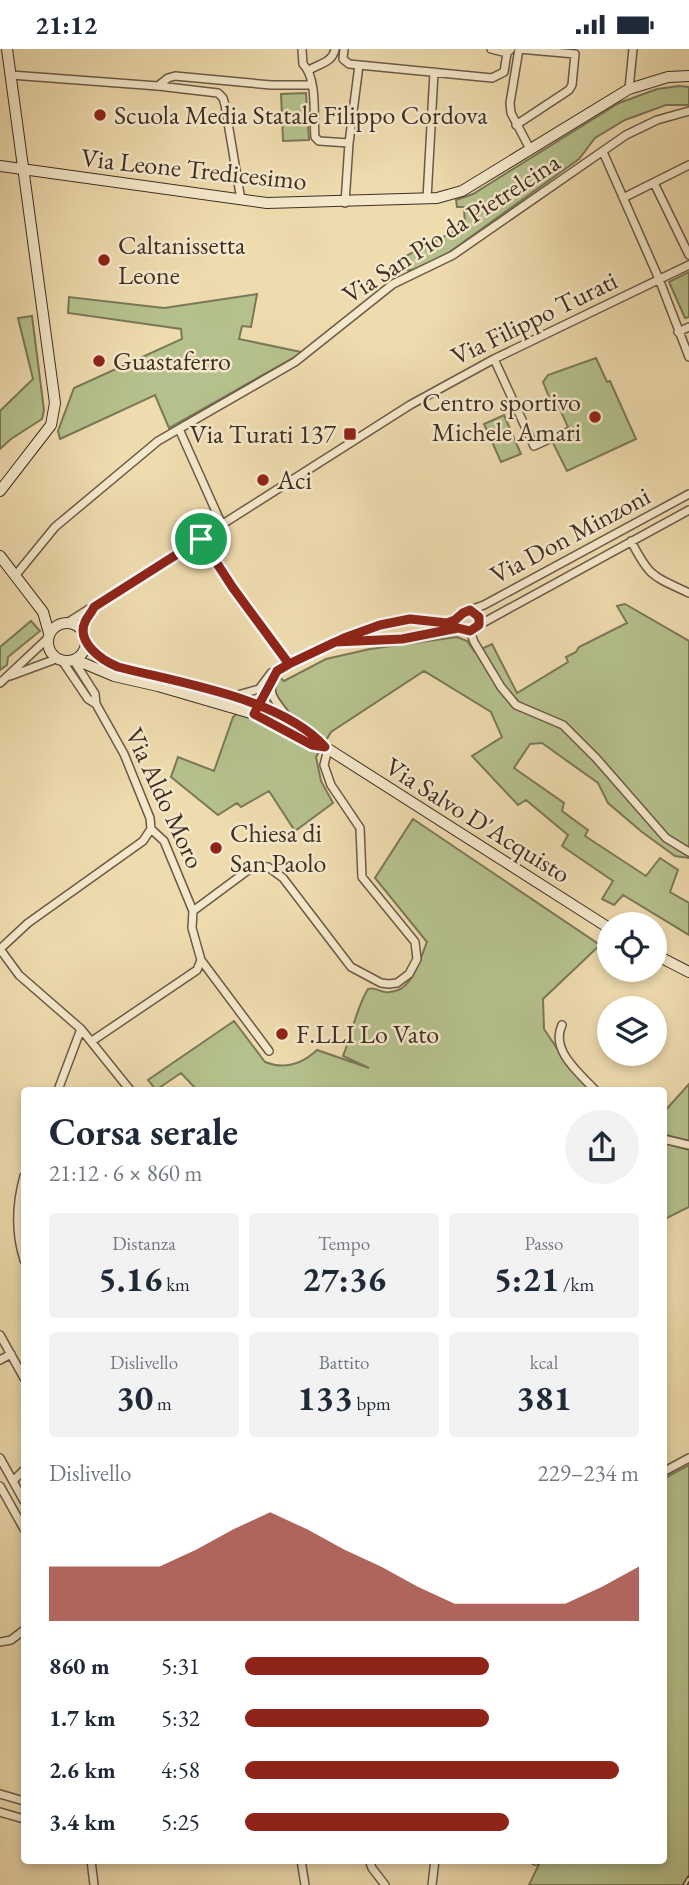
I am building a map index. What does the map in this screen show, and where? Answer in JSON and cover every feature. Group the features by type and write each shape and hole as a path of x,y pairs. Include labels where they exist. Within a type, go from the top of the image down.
{"street":[{"path":"0,491 51,425 55,403 7,49"},
{"path":"302,49 303,64 309,70 312,85 314,137 319,141 349,143"},
{"path":"344,49 343,58 349,64 492,78 504,72 509,51 491,49"},
{"path":"516,124 569,90 572,85 575,54 519,49 510,103 516,124 530,149"},
{"path":"629,89 633,49"},
{"path":"309,70 329,61 335,52"},
{"path":"345,203 359,65"},
{"path":"427,199 434,72"},
{"path":"11,75 214,91 223,98 241,201"},
{"path":"158,86 175,76 271,85 312,85"},
{"name":"Via Leone Tredicesimo","path":"0,166 241,201 285,204 427,199 462,191 629,89 668,77 689,76"},
{"name":"Via San Pio da Pietrelcina","path":"15,576 55,527 148,449 295,362 393,284 453,255 626,135 657,120 689,111"},
{"path":"603,152 659,279 689,357"},
{"path":"623,198 689,165"},
{"path":"654,183 689,255"},
{"name":"Via Filippo Turati","path":"65,623 410,405 494,359 689,265"},
{"path":"678,332 689,327"},
{"path":"494,359 534,446 560,434"},
{"path":"179,429 222,525"},
{"name":"Via Don Minzoni","path":"259,689 265,678 289,664 335,642 380,625 410,619 447,623 689,494"},
{"name":"Via Don Minzoni","path":"335,642 402,639 453,629 467,630 689,510"},
{"path":"201,539 289,664"},
{"path":"631,541 645,568 654,577 689,593"},
{"path":"0,556 43,613 49,650 67,660"},
{"path":"9,676 83,653 86,643 83,631 85,622 94,607"},
{"name":"Via Don Minzoni","path":"470,610 479,617 479,625"},
{"path":"43,613 73,624 83,631"},
{"path":"460,617 460,624 467,630 500,687 516,705 564,725 666,838 689,852"},
{"path":"0,684 53,629 65,623"},
{"name":"Via Salvo D'Acquisto","path":"86,643 106,662 232,697 312,745 327,748"},
{"name":"Via Salvo D'Acquisto","path":"67,660 114,676 289,719 314,734 327,748 597,919"},
{"name":"Via Aldo Moro","path":"67,660 88,699 96,704 124,754 152,829 164,841 193,911 192,928 201,960 269,1051"},
{"path":"256,709 277,671"},
{"path":"270,687 272,697 289,719"},
{"path":"232,697 259,689 256,709"},
{"name":"Via Aldo Moro","path":"193,911 247,871 258,866 268,867 284,878 351,968 381,983 389,984 397,983 409,974 417,959 415,941 362,877 360,828 331,785 324,765 327,748"},
{"path":"128,1087 81,1029 19,975 0,949 28,923 143,841 152,829"},
{"path":"92,1041 197,970 201,960"},
{"path":"667,961 689,972"},
{"path":"562,1025 559,1039 562,1051 592,1087"},
{"path":"59,1087 81,1029"},
{"path":"667,1140 689,1145"},
{"path":"21,1191 17,1224 21,1245"},
{"path":"0,1335 21,1372"},
{"path":"0,1360 11,1354"},
{"path":"667,1470 689,1458"},
{"path":"0,1460 21,1496"},
{"path":"13,1481 21,1474"},
{"path":"0,1486 21,1524"},
{"path":"6,1497 18,1490"},
{"path":"0,1642 11,1640 21,1632"},
{"path":"0,1794 21,1800"},
{"path":"0,1812 21,1818"},
{"path":"91,1864 94,1885"},
{"path":"302,1864 305,1885"},
{"path":"370,1864 385,1885"},
{"path":"432,1885 435,1864"}],"green space":[{"path":"689,87 689,105 666,105 625,120 595,138 579,159 433,263 419,269 406,270 396,261 465,226 464,207 457,207 456,200 473,194 619,103 657,89"},
{"path":"306,93 309,140 283,141 281,94"},
{"path":"689,272 689,317 685,318 669,282"},
{"path":"257,294 251,327 242,326 239,339 301,352 300,354 169,428 155,395 60,439 58,431 74,388 182,339 181,329 68,313 69,297 164,308"},
{"path":"32,316 44,410 42,419 0,449 0,411 33,379 18,318"},
{"name":"Centro sportivo Michele Amari","path":"596,358 607,382 610,381 636,439 567,471 553,443 566,437 563,430 568,427 555,398 549,397 543,382 548,375"},
{"path":"504,415 521,454 501,462 484,424"},
{"path":"625,604 689,641 689,858 675,856 642,832 608,803 598,783 542,743 530,744 514,768 564,803 562,811 588,830 585,836 646,876 660,858 678,870 670,892 689,903 689,935 667,922 667,912 651,912 623,895 614,905 602,899 613,881 562,846 568,835 526,800 518,805 472,756 502,737 491,712 424,671 331,732 316,757 321,781 333,803 295,831 269,791 241,807 237,803 218,815 171,777 178,757 214,771 233,717 279,677 284,681 326,659 370,649 457,637 467,641 475,652 492,644 517,693 568,662 566,657 576,652 579,647 627,623 617,606"},
{"path":"31,621 40,631 8,657 7,665 0,670 0,647"},
{"path":"413,819 597,943 597,948 543,999 544,1029 589,1087 194,1087 181,1073 160,1087 154,1087 148,1080 234,1021 265,1062 293,1064 317,1050 369,1068 343,1056 364,996 368,989 394,991 408,983 427,942 375,878"},
{"path":"689,1084 689,1141 667,1135 667,1109"},
{"path":"667,1144 689,1150 689,1207 667,1218"},
{"path":"689,1465 689,1885 529,1885 539,1864 667,1864 667,1477"}],"railway":[{"path":"685,1885 689,1878"}],"place":[{"name":"Scuola Media Statale Filippo Cordova","path":"100,115"},
{"name":"Caltanissetta Leone","path":"104,260"},
{"name":"Guastaferro","path":"99,361"},
{"name":"Centro sportivo Michele Amari","path":"595,417"},
{"name":"Via Turati 137","path":"350,434"},
{"name":"Aci","path":"263,480"},
{"name":"Chiesa di San Paolo","path":"216,848"},
{"name":"F.LLI Lo Vato","path":"282,1034"}],"route":[{"path":"201,539 94,607 85,622 83,631 86,643 98,656 118,667 232,697 257,705 289,719 314,734 325,747 312,745 254,714 257,705 265,696 277,671 289,664 344,638 380,625 410,619 447,623 470,610 479,617 479,625 470,631 458,628 402,639 378,641 335,642 289,664 201,539"}]}
